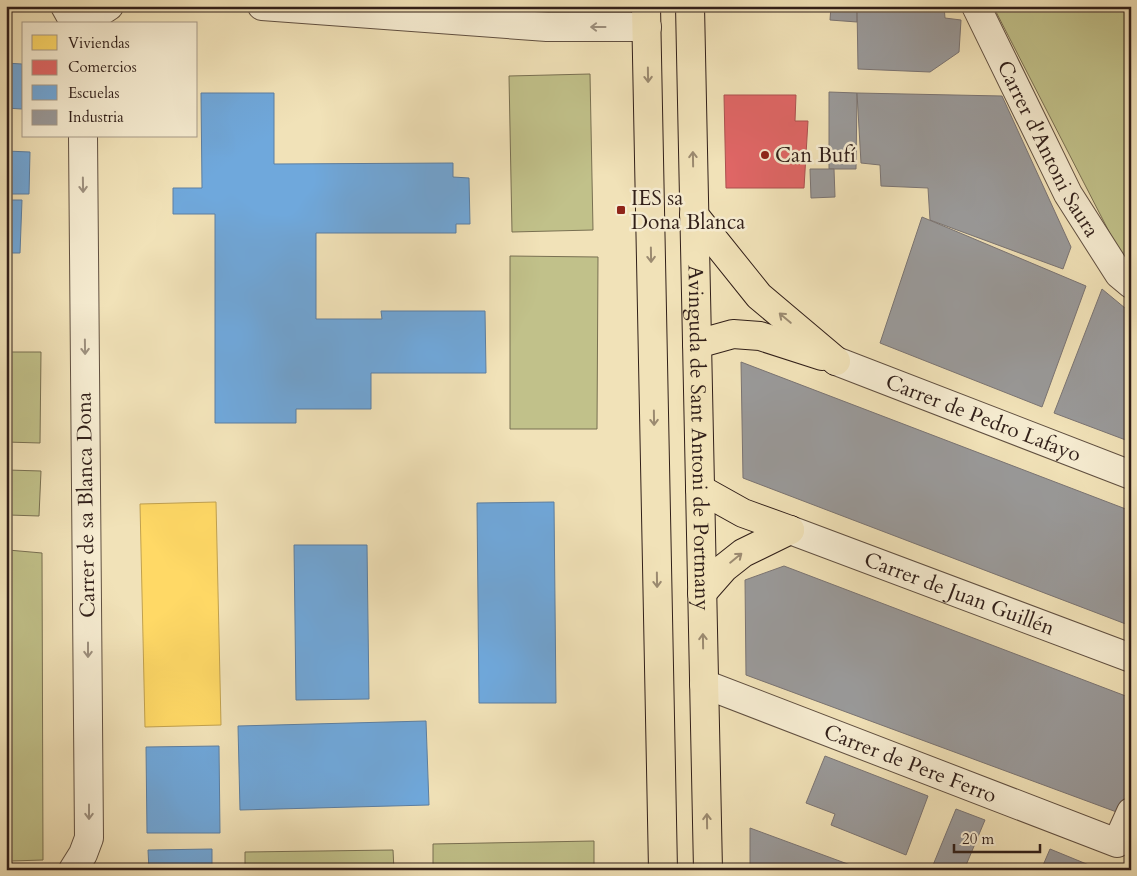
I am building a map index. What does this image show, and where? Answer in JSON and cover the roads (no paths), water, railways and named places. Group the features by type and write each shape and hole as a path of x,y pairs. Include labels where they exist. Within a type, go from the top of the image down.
{"main road":[{"name":"Avinguda de Sant Antoni de Portmany","path":"690,6 708,870"},
{"name":"Avinguda de Sant Antoni de Portmany","path":"647,16 663,870"},
{"path":"694,215 759,296 836,361"},
{"path":"697,344 733,334 760,336 836,361"},
{"path":"700,489 743,513 790,530"},
{"path":"702,593 724,568 743,553 790,530"}],"street":[{"path":"65,6 74,22"},
{"path":"93,22 100,12 109,6"},
{"name":"Carrer d'Antoni Saura","path":"976,6 1068,194 1119,274 1131,284"},
{"path":"273,7 547,26 647,16"},
{"name":"Carrer de sa Blanca Dona","path":"73,870 90,838 83,138"},
{"name":"Carrer de Pedro Lafayo","path":"836,361 1131,475"},
{"name":"Carrer de Juan Guillén","path":"790,530 1131,658"},
{"name":"Carrer de Pere Ferro","path":"704,684 1117,843 1131,812"}],"place":[{"name":"Can Bufí","path":"765,155"},
{"name":"IES sa Dona Blanca","path":"621,210"}]}
